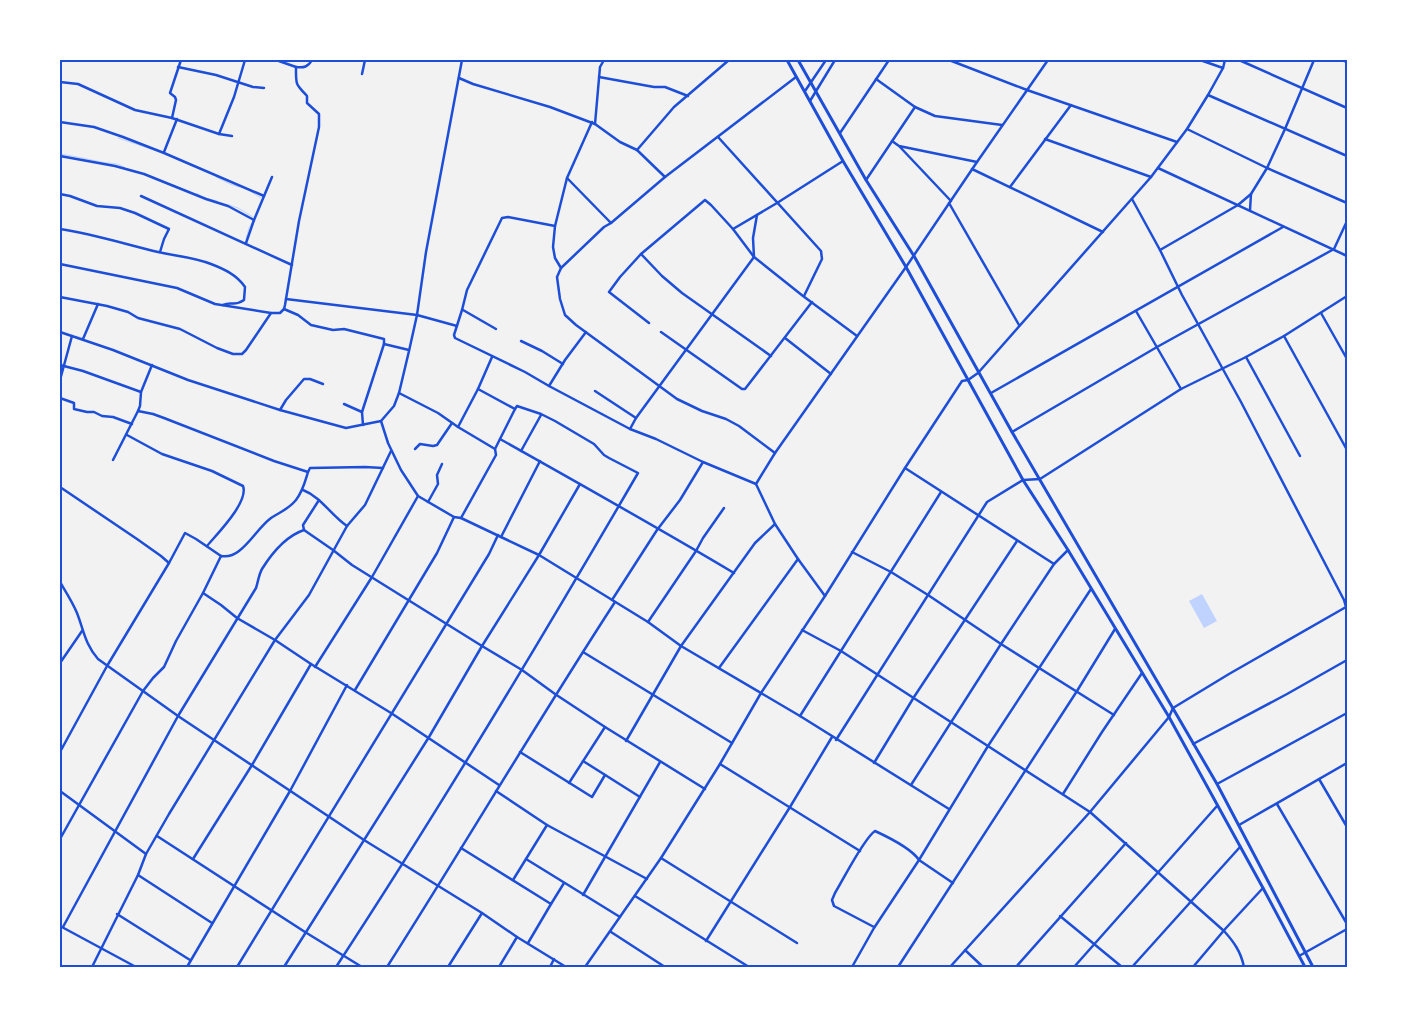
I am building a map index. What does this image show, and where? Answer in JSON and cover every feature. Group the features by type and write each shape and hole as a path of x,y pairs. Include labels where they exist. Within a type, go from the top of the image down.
{"street":[{"path":"172,118 176,100 170,93 181,60"},
{"path":"219,134 245,60"},
{"path":"276,60 303,68 312,60"},
{"path":"362,74 365,60"},
{"path":"60,332 188,380 280,410 346,428 381,422 394,406 410,350 426,252 462,60"},
{"path":"561,268 554,258 552,247 555,226 567,178 594,123 600,67 604,60"},
{"path":"637,150 674,107 729,60"},
{"path":"787,60 843,161 906,267 1023,480 1068,550 1169,717 1305,967"},
{"path":"798,60 866,180 914,256 1012,432 1217,784 1313,967"},
{"path":"806,92 826,60"},
{"path":"810,101 836,60"},
{"path":"840,133 889,60"},
{"path":"948,60 1027,90 1177,142"},
{"path":"756,484 1048,60"},
{"path":"1200,60 1223,68"},
{"path":"585,967 661,858 705,789 761,693 962,381 968,380 978,372 1151,177 1187,129 1208,94 1223,68 1224,61 1220,60"},
{"path":"1239,60 1347,108"},
{"path":"1160,250 1238,205 1251,194 1267,168 1314,60"},
{"path":"1342,60 1347,62"},
{"path":"178,67 216,75 253,87 264,88"},
{"path":"60,264 177,288 222,306 271,314 280,313 284,309 320,114 307,103 307,96 298,88 296,67"},
{"path":"775,454 739,426 677,399 586,332 566,315 560,299 557,277 561,268 604,227 797,76"},
{"path":"599,77 654,87 665,87 688,96"},
{"path":"459,78 594,123 620,142 637,150 665,178"},
{"path":"876,79 915,107 935,116 1002,125"},
{"path":"60,82 78,84 135,110 177,119 219,134 232,136"},
{"path":"1208,94 1347,156"},
{"path":"1010,187 1071,105"},
{"path":"866,180 915,107"},
{"path":"164,153 177,119"},
{"path":"60,122 94,127 164,153 264,196"},
{"path":"1187,129 1267,168 1347,203"},
{"path":"718,137 821,251 822,259 804,296"},
{"path":"1045,139 1151,177"},
{"path":"892,141 899,146 950,202 1019,325"},
{"path":"899,146 976,162"},
{"path":"60,156 115,166 144,174 228,206 254,220"},
{"path":"733,229 843,161"},
{"path":"972,168 1102,232"},
{"path":"1158,168 1347,256"},
{"path":"246,244 272,177"},
{"path":"567,178 611,223"},
{"path":"60,194 97,206 120,208 170,229 164,239 160,252"},
{"path":"1250,211 1251,194"},
{"path":"141,196 292,265"},
{"path":"950,967 1090,812 1169,717 1173,708 1346,607 1346,599 1132,199"},
{"path":"649,323 609,292 641,254 705,200 733,229 754,257 857,336"},
{"path":"630,429 636,418 754,257 753,238 757,214"},
{"path":"555,226 508,217 502,218 470,283 456,326 455,338 525,372 630,429 756,484 774,524 825,596"},
{"path":"1012,432 1157,347 1334,249 1347,221"},
{"path":"990,393 1283,227"},
{"path":"60,229 80,232 209,263 220,268 240,279 245,287 244,300 237,305 226,304 222,306"},
{"path":"641,254 682,293 771,356"},
{"path":"836,740 987,502 1023,480 1040,479 1181,389 1284,336 1347,296"},
{"path":"60,297 121,309 138,318 175,327 217,348 238,355 246,350 271,314"},
{"path":"286,299 416,315 456,326"},
{"path":"661,332 742,389 745,388 771,356 812,302"},
{"path":"83,340 98,304"},
{"path":"284,309 298,315 311,325 332,330 344,329 384,340 362,412 364,425"},
{"path":"462,310 496,329"},
{"path":"1136,311 1181,389"},
{"path":"1321,313 1347,359"},
{"path":"549,386 586,332"},
{"path":"60,380 72,336"},
{"path":"1284,336 1347,450"},
{"path":"785,337 831,374"},
{"path":"521,341 542,350 563,364"},
{"path":"384,344 410,350"},
{"path":"458,427 492,357"},
{"path":"1246,357 1300,456"},
{"path":"60,365 83,371 141,392"},
{"path":"113,460 138,411 141,392 152,365"},
{"path":"280,410 304,379 310,378 323,384"},
{"path":"478,389 515,409"},
{"path":"595,390 636,418"},
{"path":"399,393 438,413 495,449"},
{"path":"60,398 74,403 74,409 94,412 132,424"},
{"path":"344,404 362,412"},
{"path":"336,967 522,670 638,473 604,455 594,444 541,414 517,406 495,449 496,455 462,518"},
{"path":"138,411 168,419 274,461 308,472"},
{"path":"521,451 541,414"},
{"path":"381,422 391,451 418,496 454,517 462,518 539,555 648,622 682,646 800,716 949,809"},
{"path":"415,449 420,444 433,446 437,444 452,423"},
{"path":"127,435 162,454 212,471 242,486 243,496 232,517 207,546"},
{"path":"500,439 734,574"},
{"path":"92,967 138,875 146,854 275,640 309,595 347,526 365,505 391,451"},
{"path":"236,967 500,536 540,461"},
{"path":"387,967 439,886 657,530 680,500 703,462"},
{"path":"428,502 438,484 437,474 442,464"},
{"path":"60,752 107,666 185,533 221,556 233,555 271,518 293,504 303,490 310,468 383,468"},
{"path":"905,468 1054,564"},
{"path":"284,967 429,737 580,484"},
{"path":"60,487 138,539 169,563"},
{"path":"303,490 319,500 347,526"},
{"path":"800,716 941,492"},
{"path":"315,667 372,577 418,496"},
{"path":"304,530 303,525 319,500"},
{"path":"648,622 724,508"},
{"path":"354,690 437,553 454,517"},
{"path":"626,740 682,646 755,543 774,524"},
{"path":"304,530 352,565 522,670 605,727 705,789"},
{"path":"136,967 61,926 178,716 256,588 261,570 288,538 304,530"},
{"path":"874,763 914,698 1017,541"},
{"path":"911,785 1054,564 1068,550"},
{"path":"852,552 891,572 1001,644 1114,714"},
{"path":"60,839 143,691 164,667 221,556"},
{"path":"719,668 798,559"},
{"path":"60,582 61,587 77,613 82,631 93,653 107,666 178,716 364,840 566,967"},
{"path":"852,967 874,928 920,860 988,746 1091,589"},
{"path":"203,593 237,618 429,737 464,763 500,786"},
{"path":"898,967 1077,691 1115,628"},
{"path":"802,630 841,651 1090,812 1224,931 1238,949 1244,967"},
{"path":"60,662 82,631"},
{"path":"583,652 732,743"},
{"path":"1193,744 1347,660"},
{"path":"193,859 252,765 311,664"},
{"path":"1063,794 1142,673"},
{"path":"187,967 290,791 347,685"},
{"path":"1217,784 1347,713"},
{"path":"569,782 605,727"},
{"path":"706,941 832,736"},
{"path":"520,752 592,797 605,775"},
{"path":"583,761 640,797"},
{"path":"583,895 660,762"},
{"path":"1239,825 1347,763"},
{"path":"720,764 860,851"},
{"path":"1319,779 1347,827"},
{"path":"60,791 146,854"},
{"path":"496,791 547,824 647,879"},
{"path":"1277,804 1347,924"},
{"path":"1074,967 1217,806"},
{"path":"513,880 547,824"},
{"path":"874,928 834,906 832,900 834,893 860,851 875,831 916,855 920,860 953,883"},
{"path":"157,836 362,967"},
{"path":"1016,967 1126,844"},
{"path":"1132,967 1240,847"},
{"path":"461,848 551,904"},
{"path":"661,858 797,943"},
{"path":"526,860 620,917"},
{"path":"138,875 212,924"},
{"path":"528,943 564,883"},
{"path":"1194,967 1263,888"},
{"path":"634,896 749,967"},
{"path":"448,967 482,913"},
{"path":"118,914 190,960"},
{"path":"1060,916 1122,967"},
{"path":"1299,956 1347,929"},
{"path":"611,932 665,967"},
{"path":"499,967 517,937"},
{"path":"965,950 984,967"},
{"path":"550,967 554,959"}],"water":[{"path":"1202,594 1217,621 1204,628 1189,601"}],"waterway":[{"path":"118,138 157,151"},
{"path":"60,154 124,167"},
{"path":"216,177 239,187"},
{"path":"250,191 261,198"},
{"path":"195,194 217,201"},
{"path":"229,205 253,217"},
{"path":"246,239 253,221"},
{"path":"75,336 83,338"}]}
